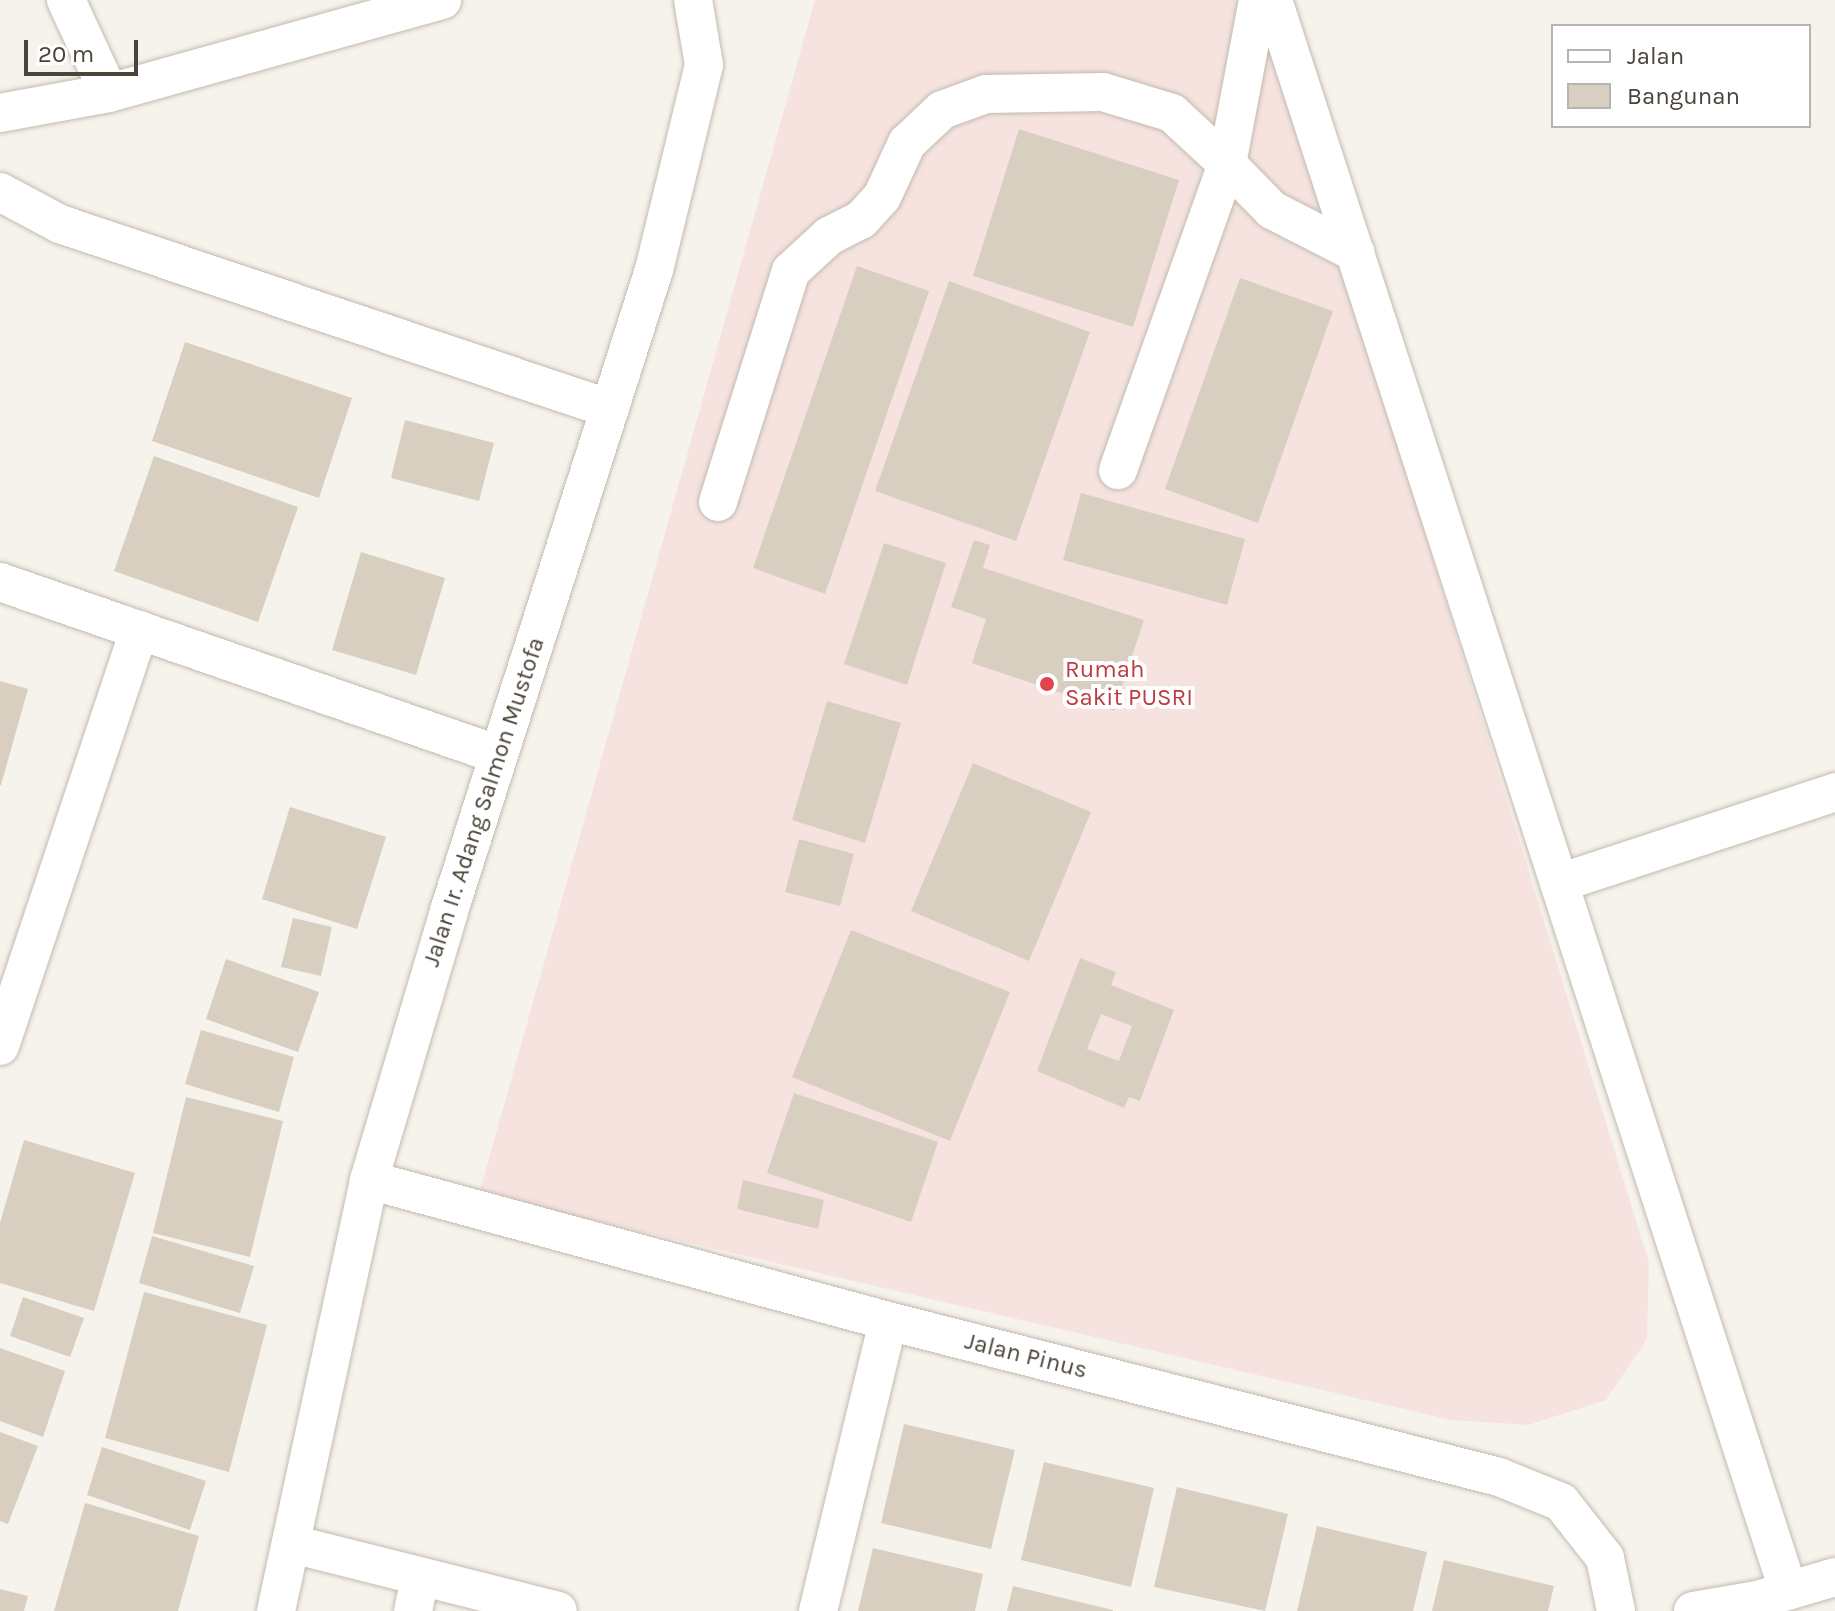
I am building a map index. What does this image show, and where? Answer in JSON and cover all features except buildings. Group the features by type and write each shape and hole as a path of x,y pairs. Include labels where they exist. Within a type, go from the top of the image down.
{"street":[{"path":"66,0 109,93"},
{"path":"0,113 109,93 328,14 442,0"},
{"name":"Jalan Ir. Adang Salmon Mustofa","path":"276,1611 369,1180 499,755 654,270 704,65 693,0"},
{"path":"1118,470 1227,164 1258,0"},
{"path":"1273,0 1788,1590"},
{"path":"718,502 791,271 815,247 861,220 882,197 907,143 942,110 986,94 1103,92 1172,113 1272,210 1356,253"},
{"path":"0,192 60,224 610,409"},
{"path":"0,582 499,755"},
{"path":"0,1046 139,630"},
{"path":"1559,883 1835,792"},
{"name":"Jalan Pinus","path":"369,1180 888,1321 1499,1477 1561,1502 1605,1558 1616,1611"},
{"path":"818,1611 888,1321"},
{"path":"292,1544 416,1594 558,1611"},
{"path":"1705,1610 1835,1577"}],"shaded area":[{"name":"Rumah Sakit PUSRI","path":"815,0 1249,0 1315,175 1649,1263 1647,1339 1606,1400 1528,1425 1451,1420 479,1194"}],"place":[{"name":"Rumah Sakit PUSRI","path":"1047,684"}]}
